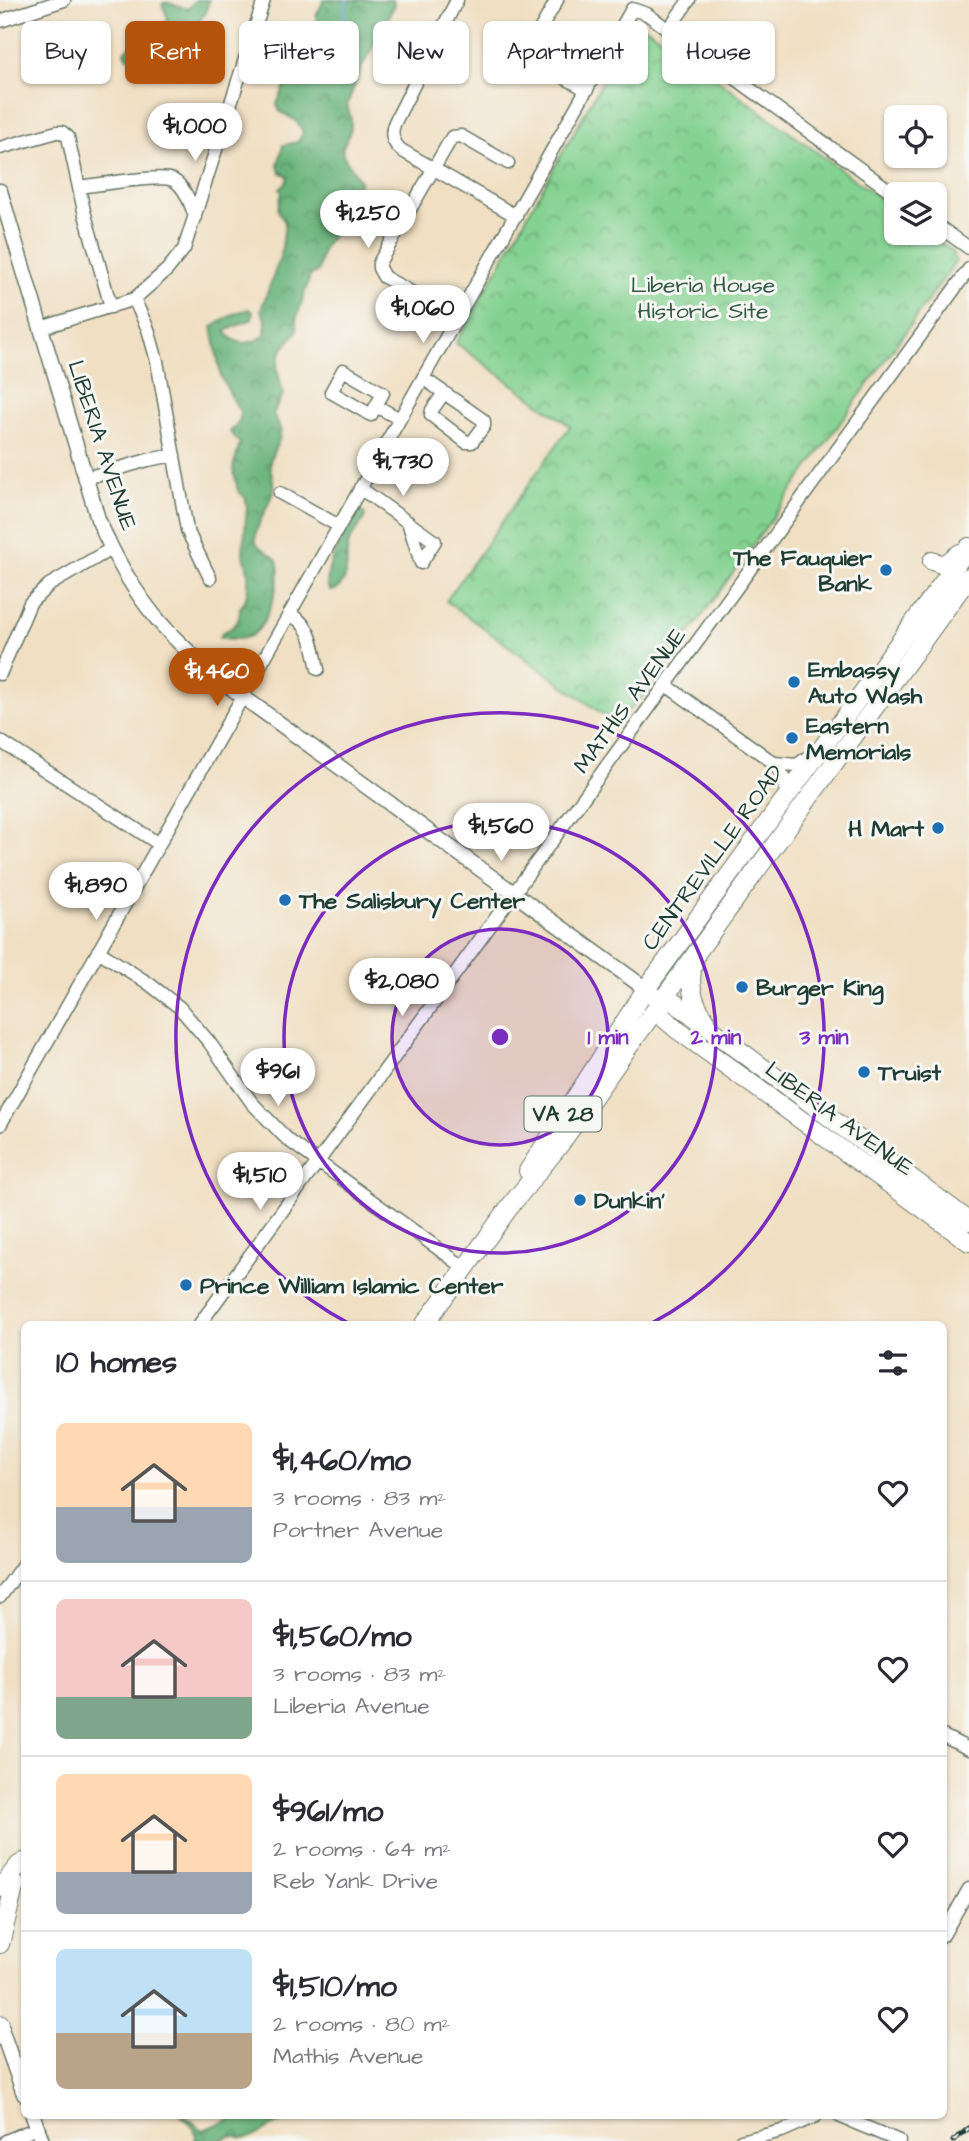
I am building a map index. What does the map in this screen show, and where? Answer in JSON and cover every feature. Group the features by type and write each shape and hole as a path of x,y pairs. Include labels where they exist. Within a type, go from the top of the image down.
{"highway":[{"path":"932,561 944,565 969,547"},
{"name":"CENTREVILLE ROAD","path":"427,1321 511,1205 558,1147 956,593 969,547"},
{"name":"CENTREVILLE ROAD","path":"511,1205 546,1140 646,989 824,744 969,577"},
{"path":"697,953 691,977 693,999 697,1009 717,1033"},
{"name":"LIBERIA AVENUE","path":"646,989 660,1002 660,1015 679,1031 969,1242"},
{"name":"LIBERIA AVENUE","path":"660,1002 672,1001 969,1221"},
{"path":"629,1046 654,1030 670,1028 679,1031"},
{"path":"0,1944 13,1882 21,1864"},
{"path":"0,1905 13,1882"}],"main road":[{"name":"LIBERIA AVENUE","path":"0,191 98,519 111,549 140,598 192,657 243,697 646,989"},
{"path":"0,2026 21,2086"}],"street":[{"path":"0,21 64,0"},
{"path":"41,328 134,299 167,270 179,255 187,243 264,0"},
{"path":"457,0 392,131 394,143 401,150 516,215"},
{"path":"545,21 557,0"},
{"path":"674,21 689,0"},
{"path":"0,1125 632,9 647,14 662,25"},
{"path":"576,84 587,90"},
{"path":"743,84 884,186"},
{"path":"0,148 57,132 66,134 71,142 79,187 111,307"},
{"path":"433,304 384,277 379,266 452,137 456,135 508,163"},
{"path":"79,187 156,179 172,180 183,190 195,217"},
{"path":"947,232 969,248"},
{"name":"MATHIS AVENUE","path":"202,1321 969,269"},
{"path":"134,299 148,329 157,361 187,530 210,578"},
{"path":"423,378 444,393"},
{"path":"376,406 400,419"},
{"path":"86,478 174,455"},
{"path":"360,488 408,522"},
{"path":"280,493 339,526"},
{"path":"0,674 30,603 49,585 111,549"},
{"path":"289,614 303,623 308,630 318,669"},
{"path":"666,685 774,763 786,780 786,798"},
{"path":"0,741 159,844"},
{"path":"774,763 797,765 824,744"},
{"path":"98,951 148,983 179,1007 209,1042 261,1114 288,1140 465,1268"},
{"path":"0,1597 21,1567"},
{"path":"947,1737 969,1749"},
{"path":"947,1928 969,1889"},
{"path":"741,2141 782,2132 810,2119"},
{"path":"846,2119 899,2141"},
{"path":"6,2141 37,2128"}],"green space":[{"path":"195,0 209,0 200,21 167,21 162,4 166,2 188,9"},
{"path":"324,0 393,0 394,6 386,21 373,21 373,46 359,74 359,21 317,21 316,16"},
{"name":"Liberia House Historic Site","path":"648,29 662,39 662,84 724,84 884,201 884,245 944,245 952,251 956,261 647,693 615,723 446,601 570,426 456,343 601,84 648,84"},
{"path":"355,84 347,105 351,129 342,149 360,181 355,194 344,206 338,206 333,212 333,235 323,249 318,271 310,276 296,320 297,331 280,353 277,368 283,394 273,414 280,434 270,460 273,487 255,537 260,547 277,560 278,577 273,600 258,630 244,638 228,639 220,637 238,621 248,590 248,574 243,554 247,506 245,497 238,491 233,468 240,443 230,432 240,420 240,412 221,377 212,327 249,309 253,312 252,319 225,331 233,340 244,343 265,335 266,321 261,310 281,255 285,222 278,208 282,193 280,188 286,183 288,176 280,172 278,165 283,145 298,142 303,133 294,120 280,112 277,104 285,86"},
{"path":"362,511 364,519 348,546 345,578 337,589 330,591 327,583 331,563 358,513"},
{"path":"184,2119 189,2119 203,2130 232,2119 286,2119 253,2137 230,2136 218,2141 195,2141 194,2130"}],"waterway":[{"path":"345,21 347,0"}],"railway":[{"path":"953,2141 969,2128"}],"place":[{"name":"The Fauquier Bank","path":"886,570"},
{"name":"Embassy Auto Wash","path":"794,682"},
{"name":"Eastern Memorials","path":"792,738"},
{"name":"H Mart","path":"938,828"},
{"name":"The Salisbury Center","path":"285,900"},
{"name":"Burger King","path":"742,987"},
{"name":"Truist","path":"864,1072"},
{"name":"Dunkin'","path":"580,1200"},
{"name":"Prince William Islamic Center","path":"186,1285"}]}
